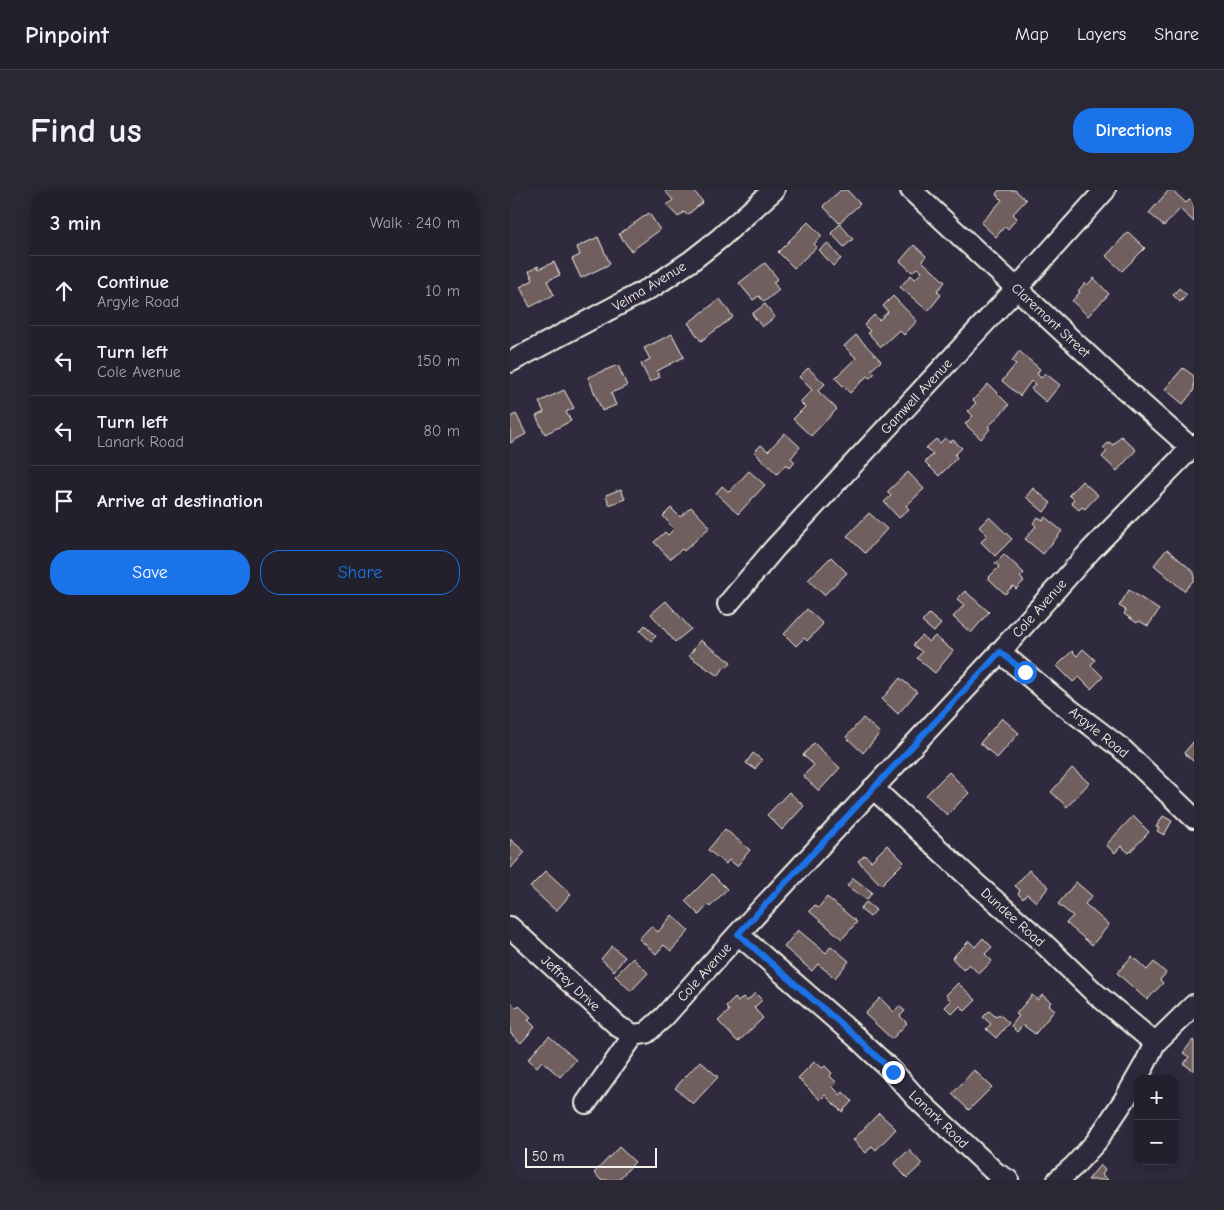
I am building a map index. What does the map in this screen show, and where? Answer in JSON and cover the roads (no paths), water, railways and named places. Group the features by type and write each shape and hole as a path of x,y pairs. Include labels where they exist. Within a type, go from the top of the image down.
{"street":[{"name":"Velma Avenue","path":"510,362 654,286 719,239 774,190"},
{"name":"Claremont Street","path":"911,190 1118,384 1193,447"},
{"name":"Gamwell Avenue","path":"728,604 774,549 1017,288 1105,190"},
{"name":"Cole Avenue","path":"586,1103 634,1035 646,1033 664,1017 738,934 1000,652 1091,550 1193,447"},
{"name":"Argyle Road","path":"1000,652 1060,702 1122,749 1194,818"},
{"name":"Dundee Road","path":"873,788 975,883 1042,942 1095,993 1154,1043"},
{"name":"Jeffrey Drive","path":"510,927 619,1027 634,1035"},
{"name":"Lanark Road","path":"738,934 856,1037 893,1072 917,1099 996,1174 1008,1180"},
{"path":"1058,1180 1096,1142 1125,1099 1154,1043 1194,1005"}]}
